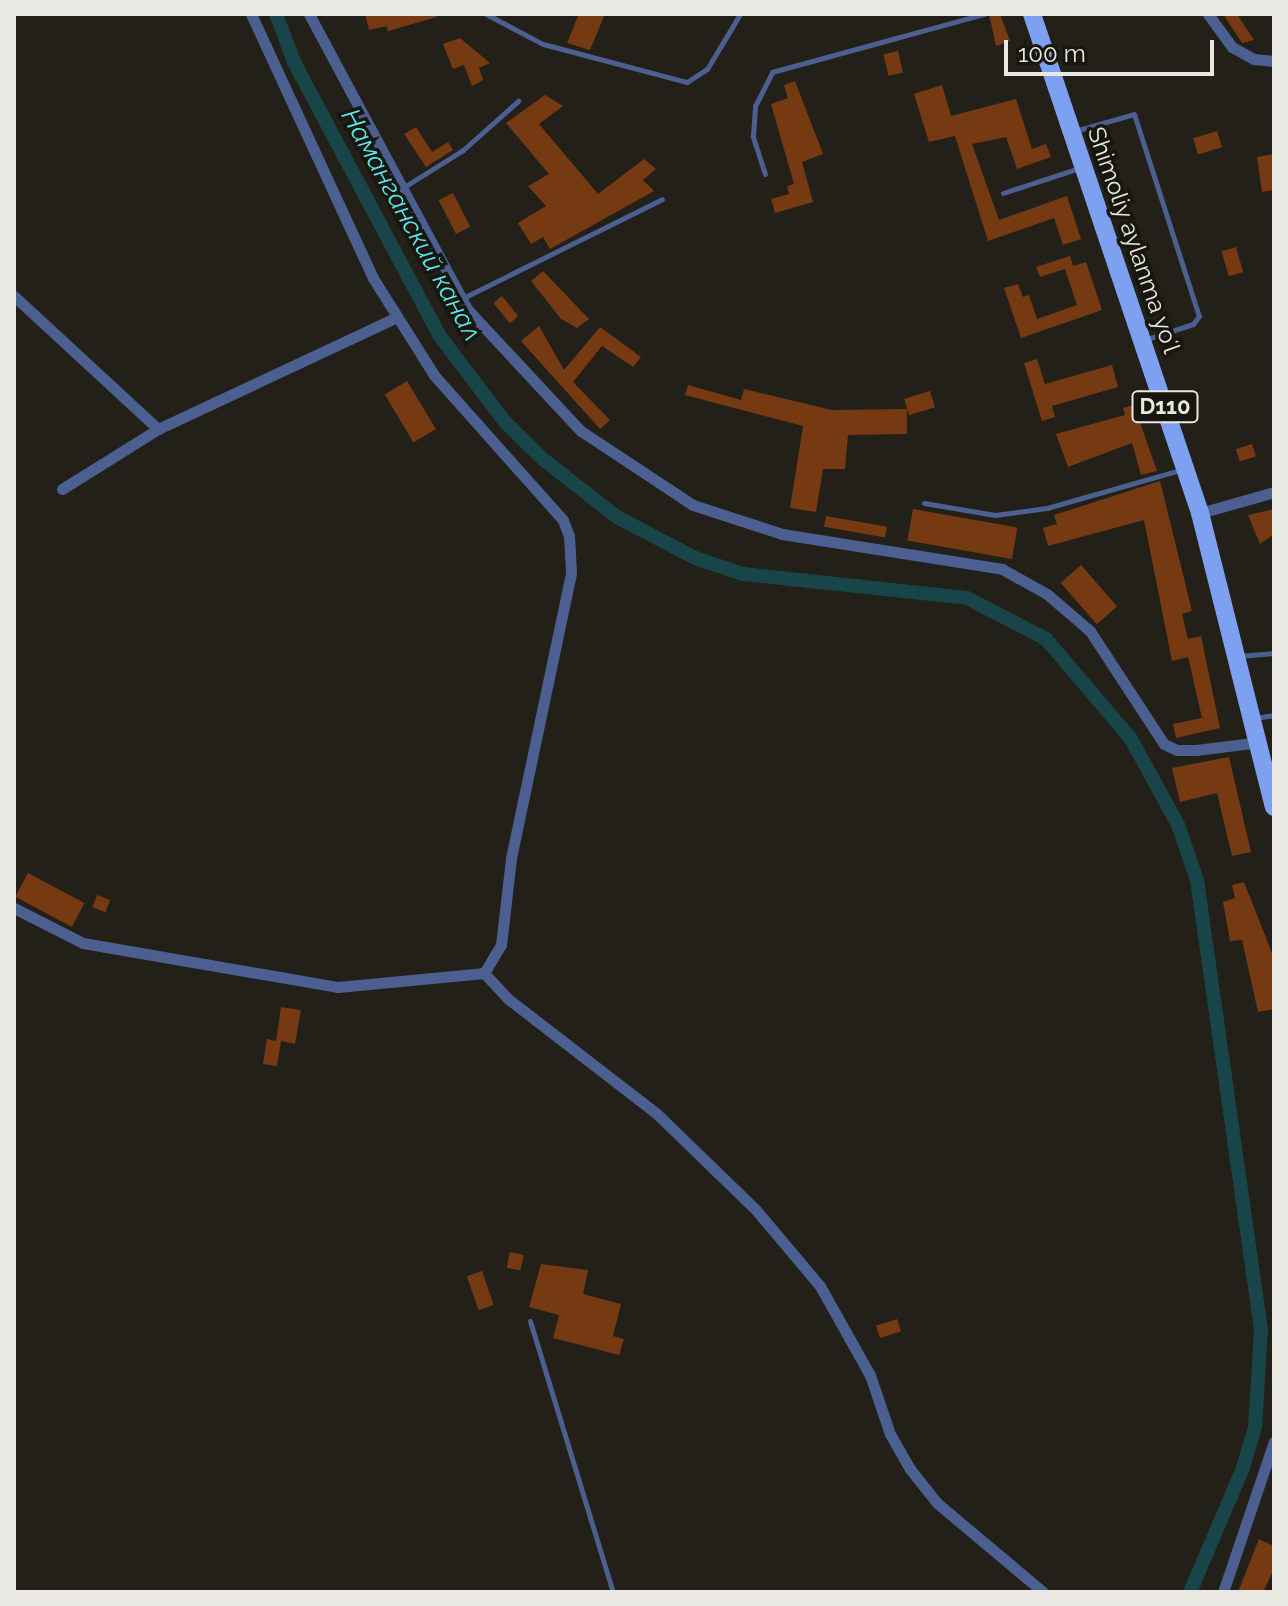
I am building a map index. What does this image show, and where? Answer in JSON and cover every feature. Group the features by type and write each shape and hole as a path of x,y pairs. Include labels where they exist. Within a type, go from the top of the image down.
{"main road":[{"name":"Shimoliy aylanma yoʻl","path":"1032,14 1200,513 1274,807"}],"street":[{"path":"251,14 373,278 434,375 563,520 569,536 571,573 511,858 501,945 484,973"},
{"path":"309,14 462,298 545,398 581,431 693,505 782,534 1002,569 1047,594 1090,631 1164,744 1177,750 1196,750 1260,742"},
{"path":"1208,14 1232,47 1254,59 1274,61"},
{"path":"14,296 158,429"},
{"path":"62,489 158,429 397,317"},
{"path":"1200,513 1274,492"},
{"path":"14,908 83,943 338,987 484,973"},
{"path":"484,973 507,998 656,1113 756,1210 820,1286 870,1375 890,1434 910,1469 937,1503 1043,1592"},
{"path":"1223,1592 1274,1441"}],"lane":[{"path":"486,14 543,44 687,82 707,69 740,14"},
{"path":"765,174 753,136 755,106 772,72 984,14"},
{"path":"404,187 463,150 518,101"},
{"path":"1072,132 1134,114 1199,316 1193,324 1142,341"},
{"path":"1003,193 1083,166"},
{"path":"462,298 662,199"},
{"path":"924,503 995,515 1047,508 1185,468"},
{"path":"1238,656 1274,653"},
{"path":"1254,718 1274,715"},
{"path":"530,1321 613,1592"}],"building":[{"path":"365,14 436,14 437,17 388,31 387,26 369,30"},
{"path":"579,14 605,14 590,50 567,43"},
{"path":"989,14 1000,14 1010,41 996,46"},
{"path":"1223,14 1237,14 1254,40 1242,43"},
{"path":"460,38 490,63 479,68 483,80 472,86 464,65 453,69 443,44"},
{"path":"898,51 903,72 888,76 883,54"},
{"path":"795,81 823,154 802,162 813,202 775,213 771,199 789,194 787,186 794,184 771,104 788,98 784,85"},
{"path":"942,85 951,116 1016,99 1032,149 1046,144 1051,157 1017,169 1006,137 972,144 999,220 1067,196 1081,239 1063,245 1054,218 988,241 955,136 929,142 914,94"},
{"path":"545,95 563,106 539,124 598,194 644,159 656,169 643,180 654,191 550,249 543,237 531,244 518,223 546,206 528,186 549,174 506,123"},
{"path":"416,127 432,152 448,142 453,150 426,167 404,134"},
{"path":"1217,131 1222,147 1198,155 1193,138"},
{"path":"1274,154 1274,190 1262,192 1257,157"},
{"path":"453,193 470,227 456,234 439,200"},
{"path":"1236,247 1243,272 1229,276 1222,251"},
{"path":"1070,256 1073,266 1086,262 1102,310 1021,338 1004,288 1018,284 1023,297 1029,295 1037,319 1077,305 1065,269 1040,277 1036,267"},
{"path":"543,271 589,319 577,328 561,319 531,281"},
{"path":"502,296 518,316 510,323 493,303"},
{"path":"539,326 564,370 600,327 641,357 633,367 602,346 573,382 610,420 600,429 521,341"},
{"path":"1037,359 1045,384 1112,365 1118,387 1052,406 1055,417 1042,421 1024,363"},
{"path":"407,381 436,429 414,442 385,394"},
{"path":"688,385 741,400 744,389 832,410 907,409 907,434 848,435 845,469 823,469 816,512 790,508 803,426 685,395"},
{"path":"930,391 935,407 909,415 904,399"},
{"path":"1134,405 1157,471 1141,475 1132,443 1068,467 1056,434 1125,415 1123,408"},
{"path":"1252,444 1256,456 1240,462 1236,449"},
{"path":"1160,481 1192,611 1182,614 1188,639 1201,636 1220,728 1176,738 1173,724 1202,718 1188,657 1172,661 1144,520 1048,546 1043,528 1057,524 1054,515"},
{"path":"913,509 1017,527 1012,559 907,541"},
{"path":"1274,509 1274,534 1260,544 1248,515"},
{"path":"826,516 887,527 885,538 824,527"},
{"path":"1081,565 1117,607 1097,624 1061,583"},
{"path":"1229,757 1251,852 1232,856 1217,793 1180,802 1172,768"},
{"path":"28,873 85,903 72,927 15,897"},
{"path":"1244,882 1274,958 1274,1009 1258,1012 1242,940 1230,941 1223,902 1235,898 1232,885"},
{"path":"97,895 110,900 105,912 92,907"},
{"path":"281,1007 301,1010 295,1044 281,1041 277,1066 263,1064 267,1039 276,1041"},
{"path":"510,1252 524,1255 520,1271 507,1268"},
{"path":"541,1264 588,1270 583,1294 621,1304 613,1336 624,1339 619,1355 553,1338 559,1315 529,1307"},
{"path":"482,1271 494,1305 479,1310 467,1276"},
{"path":"897,1319 901,1331 880,1338 876,1326"},
{"path":"1259,1539 1274,1546 1274,1569 1263,1592 1238,1592"}],"waterway":[{"name":"Наманганский канал","path":"276,14 294,62 439,335 505,422 544,460 617,517 695,558 743,574 967,598 1046,639 1131,739 1178,825 1197,880 1261,1330 1255,1427 1243,1468 1190,1592"}]}
